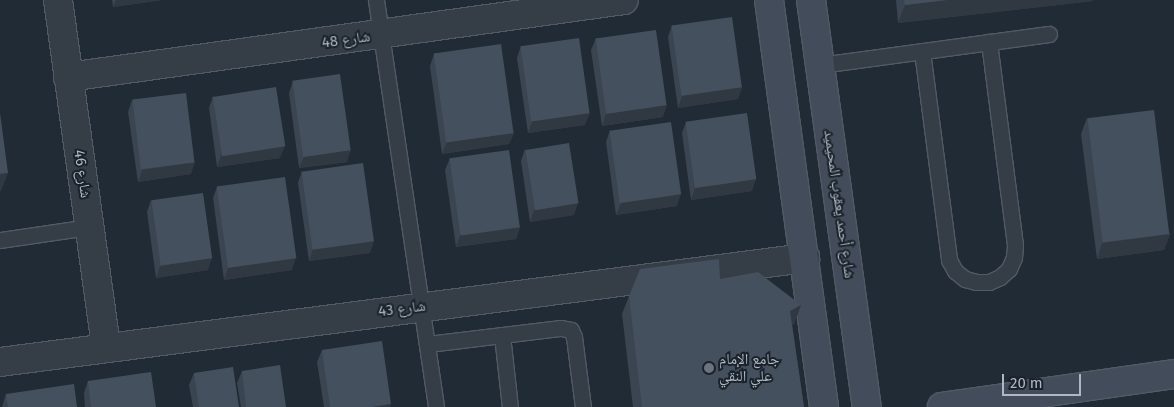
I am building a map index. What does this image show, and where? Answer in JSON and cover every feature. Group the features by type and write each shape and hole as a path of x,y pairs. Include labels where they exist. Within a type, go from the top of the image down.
{"street":[{"name":"شارع 46","path":"58,0 106,348"},
{"name":"شارع 48","path":"68,77 624,0"},
{"path":"769,0 824,407"},
{"name":"شارع أحمد يعقوب المحيميد","path":"811,0 867,407"},
{"name":"شارع 43","path":"0,362 805,258"},
{"path":"942,407 1174,374"}],"lane":[{"path":"376,0 423,306 436,407"},
{"path":"820,64 1049,34"},
{"path":"922,51 949,260 955,270 965,279 976,282 989,282 1000,277 1009,268 1014,257 1015,245 989,42"},
{"path":"0,240 89,227"},
{"path":"428,344 561,328 572,330 583,407"},
{"path":"502,335 510,407"}],"building":[{"path":"904,0 947,0 905,5"},
{"path":"732,17 742,87 681,96 672,25"},
{"path":"656,30 667,105 606,114 596,38"},
{"path":"579,38 590,113 531,121 521,46"},
{"path":"501,44 514,133 446,143 434,53"},
{"path":"340,74 351,150 303,157 292,81"},
{"path":"276,87 285,146 222,156 213,97"},
{"path":"186,93 195,162 141,169 132,100"},
{"path":"1154,110 1169,234 1103,242 1087,118"},
{"path":"0,113 8,173 0,174"},
{"path":"747,113 756,179 695,188 686,122"},
{"path":"671,122 681,194 620,203 610,131"},
{"path":"569,143 579,203 535,210 526,150"},
{"path":"509,150 520,227 460,236 450,158"},
{"path":"363,163 374,241 313,250 302,172"},
{"path":"285,177 296,258 228,268 217,187"},
{"path":"203,193 212,258 161,266 152,200"},
{"name":"جامع الإمام علي النقي","path":"719,259 720,279 758,272 801,305 790,311 804,407 642,407 629,296 640,269"},
{"path":"382,341 391,404 370,407 330,407 322,350"},
{"path":"280,365 286,407 246,407 242,371"},
{"path":"233,367 239,407 199,407 194,373"},
{"path":"151,372 156,407 91,407 88,381"},
{"path":"74,384 77,407 8,407 6,394"}],"place":[{"name":"جامع الإمام علي النقي","path":"709,368"}]}
